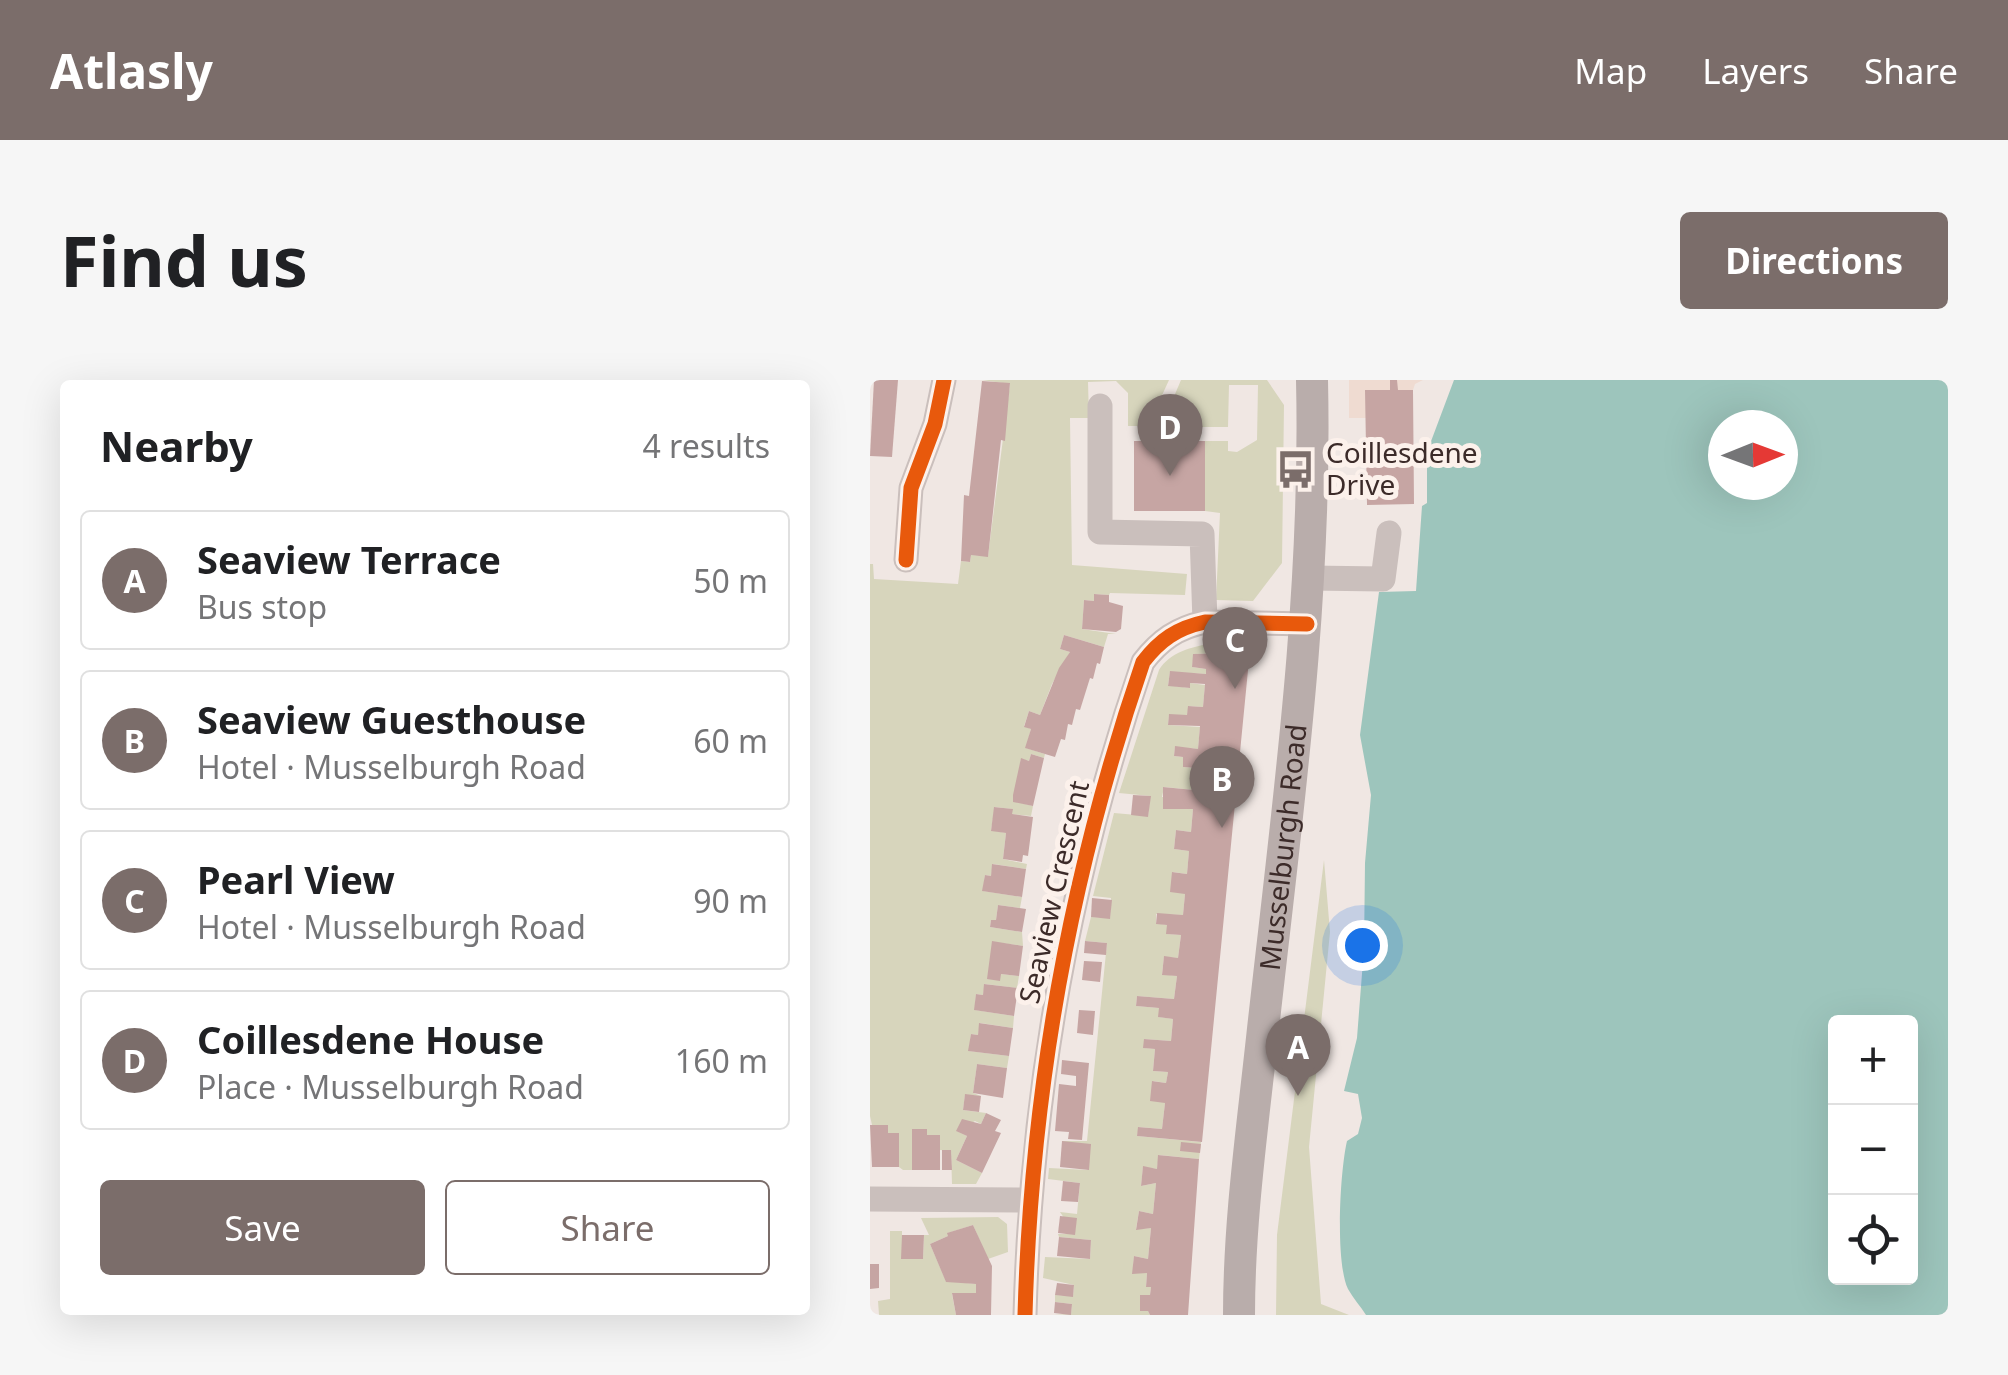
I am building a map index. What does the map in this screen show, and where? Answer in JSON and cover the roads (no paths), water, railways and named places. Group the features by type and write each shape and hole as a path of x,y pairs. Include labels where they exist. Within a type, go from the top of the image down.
{"main road":[{"name":"Musselburgh Road","path":"1239,1315 1245,1197 1310,578 1312,380"}],"street":[{"path":"906,560 918,533 911,488 935,424 944,380"},
{"path":"1100,406 1100,532 1202,534 1205,622"},
{"path":"1310,578 1383,579 1389,533"},
{"name":"Seaview Crescent","path":"1025,1315 1028,1200 1051,1015 1091,830 1143,662 1173,632 1205,622 1306,624"},
{"path":"870,1200 1028,1200"}],"water":[{"path":"1454,380 1948,380 1948,1315 1366,1315 1350,1292 1341,1259 1342,1173 1347,1141 1358,1134 1362,1118 1358,1094 1344,1091 1357,1038 1371,795 1360,735 1379,592 1416,591 1422,506 1427,503 1427,452"}],"place":[{"name":"Coillesdene Drive","path":"1296,469"},
{"name":"Coillesdene House","path":"1170,476"},
{"name":"Pearl View","path":"1235,689"},
{"name":"Seaview Guesthouse","path":"1222,828"},
{"name":"Seaview Terrace","path":"1298,1096"}]}
